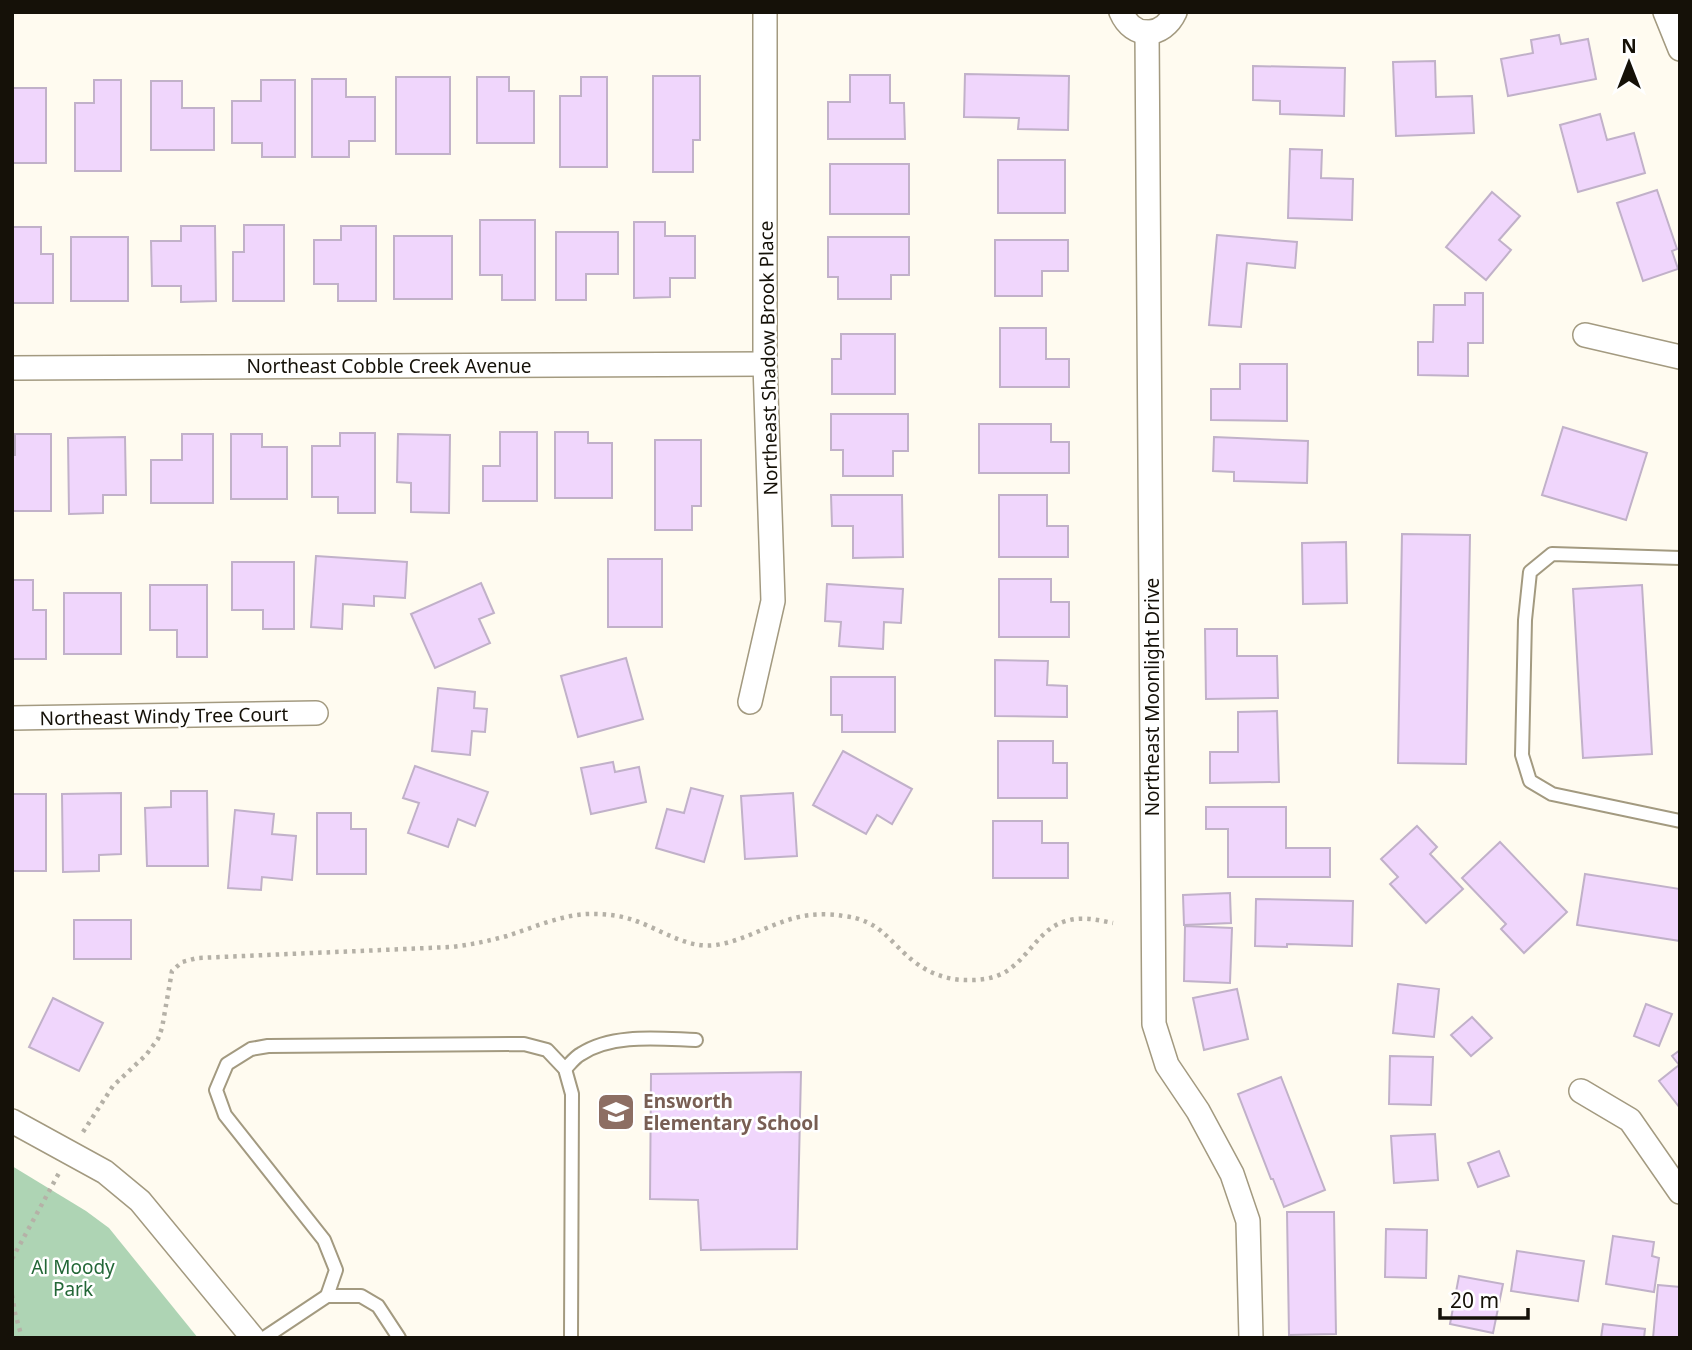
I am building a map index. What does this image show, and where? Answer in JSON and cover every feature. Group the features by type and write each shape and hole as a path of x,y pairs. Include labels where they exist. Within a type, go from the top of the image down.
{"street":[{"name":"Northeast Shadow Brook Place","path":"750,702 773,601 765,364 765,12"},
{"path":"1121,12 1132,28 1147,33 1164,28 1175,12"},
{"path":"1665,12 1680,49"},
{"name":"Northeast Moonlight Drive","path":"1147,33 1154,1024 1167,1065 1198,1111 1231,1174 1248,1221 1251,1338"},
{"path":"1585,335 1680,357"},
{"name":"Northeast Cobble Creek Avenue","path":"12,368 765,364"},
{"name":"Northeast Windy Tree Court","path":"12,719 316,713"},
{"path":"1581,1091 1630,1120 1680,1192"},
{"path":"12,1121 106,1172 140,1201 253,1338"}],"lane":[{"path":"1680,558 1552,554 1530,572 1525,620 1522,755 1530,780 1552,794 1680,821"},
{"path":"565,1069 582,1054 628,1039 696,1040"},
{"path":"327,1296 336,1270 324,1240 225,1115 216,1090 226,1064 251,1049 268,1046 524,1044 547,1050 565,1069 572,1094 571,1338"},
{"path":"264,1338 327,1296 361,1296 378,1306 399,1338"}],"path":[{"path":"79,1139 113,1086 146,1055 158,1039 172,971 182,962 197,958 450,947 476,944 541,924 592,914 635,920 685,942 703,946 752,935 797,918 825,915 860,918 884,932 916,963 943,977 969,980 985,979 1011,968 1044,933 1060,923 1082,918 1113,923"},
{"path":"12,1259 62,1168"},
{"path":"12,1295 22,1338"}],"green space":[{"name":"Al Moody Park","path":"12,1166 109,1228 198,1338 12,1338"}],"building":[{"path":"1559,35 1561,44 1588,39 1596,79 1508,96 1501,59 1533,53 1531,40"},
{"path":"1435,61 1436,97 1472,96 1474,133 1396,136 1393,62"},
{"path":"1253,66 1345,68 1344,116 1280,114 1280,101 1253,100"},
{"path":"965,74 1069,76 1068,130 1018,129 1019,118 964,117"},
{"path":"850,75 890,75 890,103 904,103 905,139 828,139 828,102 850,102"},
{"path":"653,76 700,76 700,140 693,140 693,172 653,172"},
{"path":"396,77 450,77 450,154 396,154"},
{"path":"477,77 509,77 509,91 534,91 534,143 477,143"},
{"path":"581,77 607,77 607,167 560,167 560,96 581,96"},
{"path":"312,79 346,79 346,97 375,97 375,141 349,141 349,157 312,157"},
{"path":"94,80 121,80 121,171 75,171 75,103 94,103"},
{"path":"261,80 295,80 295,157 262,157 262,143 232,143 232,101 261,101"},
{"path":"151,81 182,81 182,108 214,108 214,150 151,150"},
{"path":"12,88 46,88 46,163 12,163"},
{"path":"1600,114 1607,140 1634,133 1645,173 1578,192 1560,125"},
{"path":"1290,149 1322,150 1321,178 1353,179 1352,220 1288,218"},
{"path":"998,160 1065,160 1065,213 998,213"},
{"path":"830,164 909,164 909,214 830,214"},
{"path":"1657,190 1677,249 1672,251 1678,269 1643,281 1617,203"},
{"path":"1492,192 1520,216 1499,240 1511,250 1486,280 1446,247"},
{"path":"480,220 535,220 535,300 502,300 502,275 480,275"},
{"path":"634,222 665,222 665,236 695,236 695,278 670,278 670,297 634,298"},
{"path":"244,225 284,225 284,301 233,301 233,252 244,252"},
{"path":"181,226 215,226 216,301 181,302 181,286 152,286 151,241 181,241"},
{"path":"341,226 376,226 376,301 338,301 338,284 314,284 314,240 341,240"},
{"path":"12,227 41,227 41,254 53,254 53,303 12,303"},
{"path":"556,232 618,232 618,274 586,274 586,300 556,300"},
{"path":"1217,235 1297,242 1295,268 1247,263 1241,327 1209,325"},
{"path":"394,236 452,236 452,299 394,299"},
{"path":"71,237 128,237 128,301 71,301"},
{"path":"828,237 909,237 909,275 891,275 891,299 838,299 838,277 828,277"},
{"path":"995,240 1068,240 1068,271 1042,271 1042,296 995,296"},
{"path":"1465,293 1483,293 1483,343 1468,343 1468,376 1418,375 1418,342 1433,342 1434,305 1465,305"},
{"path":"1000,328 1046,328 1046,359 1069,359 1069,387 1000,387"},
{"path":"841,334 895,334 895,394 832,394 832,359 841,359"},
{"path":"1240,364 1287,364 1287,421 1211,420 1211,389 1240,389"},
{"path":"831,414 908,414 908,451 893,451 893,476 843,476 843,450 831,450"},
{"path":"979,424 1051,424 1051,442 1069,442 1069,473 979,473"},
{"path":"1563,427 1647,453 1626,520 1542,495"},
{"path":"500,432 537,432 537,501 483,501 483,466 500,466"},
{"path":"555,432 588,432 588,443 612,443 612,498 555,498"},
{"path":"340,433 375,433 375,513 338,513 338,497 312,497 312,446 340,446"},
{"path":"15,434 51,434 51,511 12,511 12,455 15,455"},
{"path":"182,434 213,434 213,503 151,503 151,460 182,460"},
{"path":"231,434 262,434 262,447 287,447 287,499 231,499"},
{"path":"398,434 450,435 449,513 411,512 411,483 397,482"},
{"path":"125,437 126,495 103,495 103,513 69,514 68,438"},
{"path":"1214,437 1308,441 1307,483 1234,481 1234,472 1213,471"},
{"path":"655,440 701,440 701,506 692,506 692,530 655,530"},
{"path":"831,495 902,495 903,557 853,558 853,526 832,526"},
{"path":"999,495 1047,495 1047,526 1068,526 1068,557 999,557"},
{"path":"1402,534 1470,535 1466,764 1398,763"},
{"path":"1346,542 1347,603 1303,604 1302,543"},
{"path":"316,556 407,562 405,598 374,596 374,606 343,604 342,629 311,627"},
{"path":"608,559 662,559 662,627 608,627"},
{"path":"232,562 294,562 294,629 263,629 263,610 232,610"},
{"path":"999,579 1051,579 1051,602 1069,602 1069,637 999,637"},
{"path":"12,580 33,580 33,610 46,610 46,659 12,659"},
{"path":"481,583 494,613 479,619 490,643 435,668 411,614"},
{"path":"827,584 903,589 901,623 884,622 883,649 839,646 841,622 825,621"},
{"path":"150,585 207,585 207,657 177,657 177,630 150,630"},
{"path":"1642,585 1652,754 1583,758 1573,589"},
{"path":"64,593 121,593 121,654 64,654"},
{"path":"1205,629 1237,629 1237,656 1277,656 1278,698 1206,699"},
{"path":"626,658 643,719 578,737 561,676"},
{"path":"995,660 1048,661 1047,685 1067,686 1067,717 995,716"},
{"path":"831,677 895,677 895,732 842,732 842,715 831,715"},
{"path":"438,688 475,692 474,708 487,709 485,732 472,731 470,755 432,751"},
{"path":"1277,711 1279,782 1210,783 1210,752 1238,752 1238,712"},
{"path":"998,741 1053,741 1053,763 1067,763 1067,798 998,798"},
{"path":"843,751 912,789 892,824 877,815 866,834 813,805"},
{"path":"613,762 615,772 639,767 646,802 591,814 581,768"},
{"path":"415,766 488,792 475,826 458,819 448,847 408,833 419,803 403,798"},
{"path":"691,788 723,796 704,862 656,848 667,809 684,813"},
{"path":"171,791 207,791 208,866 147,866 145,808 171,807"},
{"path":"121,793 121,854 99,855 99,871 63,872 62,794"},
{"path":"793,793 797,856 745,859 741,796"},
{"path":"12,794 46,794 46,871 12,871"},
{"path":"1206,807 1286,807 1286,848 1330,848 1330,877 1228,877 1228,829 1206,829"},
{"path":"235,810 274,814 272,834 296,836 292,880 262,877 261,890 228,888"},
{"path":"317,813 351,813 351,829 366,829 366,874 317,874"},
{"path":"993,821 1042,821 1042,843 1068,843 1068,878 993,878"},
{"path":"1417,826 1437,847 1430,854 1463,889 1426,923 1390,884 1398,877 1381,859"},
{"path":"1500,842 1567,912 1524,953 1501,929 1506,924 1462,878"},
{"path":"1585,874 1680,889 1680,941 1577,925"},
{"path":"1230,893 1231,923 1184,925 1183,895"},
{"path":"1256,899 1353,901 1352,946 1255,946"},
{"path":"74,920 131,920 131,959 74,959"},
{"path":"1185,926 1232,928 1230,983 1184,981"},
{"path":"1398,984 1439,989 1434,1037 1393,1033"},
{"path":"1237,989 1248,1039 1204,1050 1193,998"},
{"path":"53,998 103,1023 79,1071 29,1047"},
{"path":"1646,1004 1672,1014 1659,1046 1634,1036"},
{"path":"1472,1017 1492,1038 1471,1056 1451,1035"},
{"path":"1680,1050 1680,1108 1659,1081 1679,1065 1672,1056"},
{"path":"1390,1056 1433,1057 1431,1105 1389,1104"},
{"path":"801,1072 797,1249 701,1250 698,1200 650,1199 651,1074"},
{"path":"1281,1077 1325,1190 1284,1207 1238,1094"},
{"path":"1435,1134 1438,1180 1394,1183 1391,1136"},
{"path":"1499,1151 1509,1176 1478,1187 1468,1163"},
{"path":"1287,1212 1334,1212 1336,1334 1289,1335"},
{"path":"1386,1229 1427,1230 1426,1278 1385,1277"},
{"path":"1613,1236 1654,1242 1652,1256 1659,1258 1654,1292 1606,1284"},
{"path":"1517,1251 1584,1261 1578,1301 1511,1291"},
{"path":"1459,1276 1503,1284 1493,1333 1450,1324"},
{"path":"1658,1285 1680,1287 1680,1338 1653,1338"},
{"path":"1603,1324 1645,1329 1644,1338 1601,1338"}],"place":[{"name":"Ensworth Elementary School","path":"616,1112"}]}
